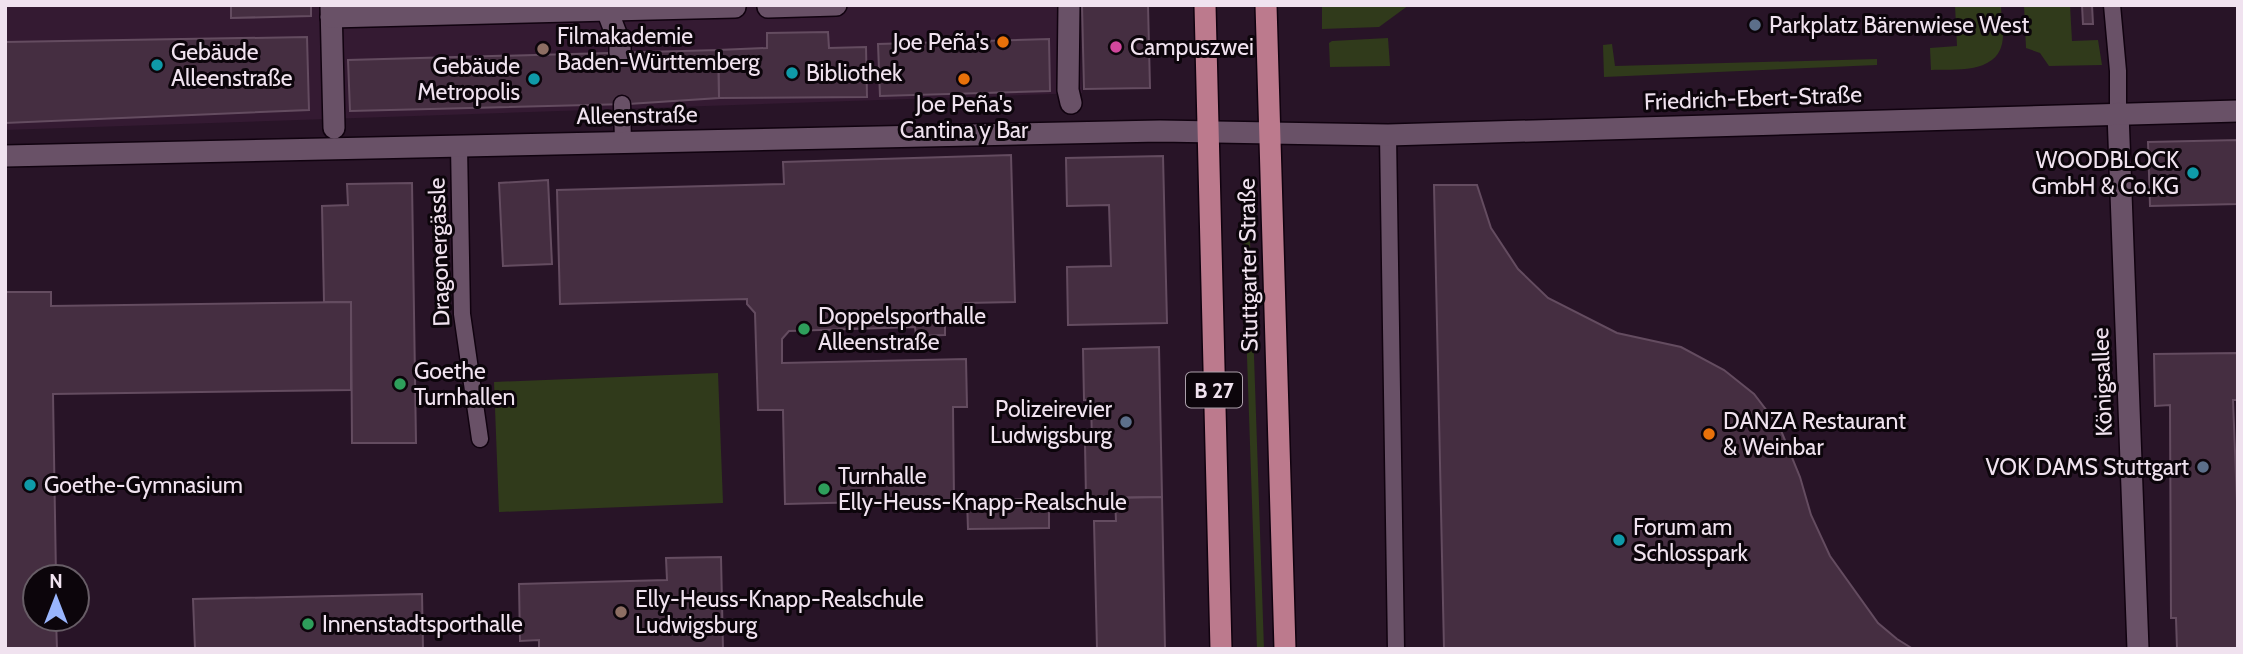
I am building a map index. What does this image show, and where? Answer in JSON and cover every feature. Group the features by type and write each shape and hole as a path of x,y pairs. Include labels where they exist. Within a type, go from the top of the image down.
{"main road":[{"name":"Stuttgarter Straße","path":"1205,5 1221,649"},
{"name":"Stuttgarter Straße","path":"1266,5 1285,649"}],"street":[{"path":"768,7 835,5"},
{"path":"1069,5 1068,90 1071,103"},
{"path":"606,7 620,44 620,52"},
{"path":"334,128 331,11 736,7"},
{"name":"Friedrich-Ebert-Straße","path":"1270,134 1388,135 2238,111"},
{"name":"Königsallee","path":"2118,113 2138,649"},
{"name":"Alleenstraße","path":"5,156 1208,130 1270,134"}],"lane":[{"path":"2112,5 2118,71 2118,113"},
{"path":"622,104 623,142"},
{"path":"1388,135 1395,649"},
{"name":"Dragonergässle","path":"459,146 462,314 480,439"}],"shaded area":[{"name":"Filmakademie Baden-Württemberg","path":"5,5 1079,5 1082,93 5,130"}],"green space":[{"path":"1322,5 1409,5 1379,27 1322,29"},
{"path":"1955,5 2001,5 2002,44 1998,54 1983,65 1931,70 1930,48 1957,46"},
{"path":"2024,5 2070,5 2072,41 2098,40 2102,65 2049,66 2040,53 2026,48"},
{"path":"1388,38 1390,66 1330,67 1329,43 1332,41"},
{"path":"1612,44 1615,66 1877,59 1877,65 1604,77 1603,45"},
{"path":"1242,210 1249,210 1264,649 1257,649"},
{"path":"718,373 723,503 499,512 494,382"}],"building":[{"path":"231,5 311,5 311,16 231,18"},
{"name":"Campuszwei","path":"1082,5 1148,5 1150,88 1084,89"},
{"path":"2082,5 2092,5 2093,24 2083,24"},
{"name":"Bibliothek","path":"828,32 829,48 866,47 867,97 719,98 718,50 767,48 767,33"},
{"name":"Gebäude Alleenstraße","path":"307,37 309,110 5,123 5,42"},
{"name":"Joe Peña's Cantina y Bar","path":"1049,39 1050,91 880,96 878,44"},
{"name":"Gebäude Metropolis","path":"718,50 719,98 628,104 350,111 348,60"},
{"name":"WOODBLOCK GmbH & Co.KG","path":"2238,140 2238,204 2150,206 2148,142"},
{"name":"Doppelsporthalle Alleenstraße","path":"1011,155 1015,302 965,303 965,310 958,311 945,325 945,335 916,336 915,327 789,331 782,339 782,363 966,359 967,407 953,407 954,500 785,504 783,410 758,410 755,313 747,304 747,299 560,304 557,190 784,184 783,162"},
{"path":"1163,156 1167,323 1068,325 1067,267 1111,266 1109,205 1067,206 1066,158"},
{"path":"548,180 552,264 503,266 499,183"},
{"path":"412,183 416,443 352,443 351,302 324,302 322,206 348,205 347,184"},
{"path":"1434,185 1477,185 1491,228 1518,269 1548,298 1617,333 1681,347 1724,370 1754,394 1780,428 1800,477 1811,515 1830,556 1878,623 1913,649 1444,649"},
{"name":"Goethe-Gymnasium","path":"5,292 51,292 51,306 351,302 351,390 53,394 56,563 21,563 21,633 56,633 57,649 5,649"},
{"name":"Polizeirevier Ludwigsburg","path":"1159,347 1162,497 1086,498 1085,443 1092,443 1091,400 1084,400 1083,349"},
{"name":"VOK DAMS Stuttgart","path":"2238,353 2238,400 2233,400 2238,527 2238,649 2177,649 2176,618 2171,618 2170,405 2155,406 2154,354"},
{"path":"1162,497 1165,649 1097,649 1094,521 1116,521 1115,498"},
{"path":"1049,499 1049,528 968,529 967,500"},
{"name":"Elly-Heuss-Knapp-Realschule Ludwigsburg","path":"721,557 723,649 539,649 539,640 520,641 519,584 667,580 666,558"},
{"name":"Innenstadtsporthalle","path":"422,594 423,649 195,649 193,599"}],"place":[{"name":"Parkplatz Bärenwiese West","path":"1755,25"},
{"name":"Joe Peña's","path":"1003,42"},
{"name":"Campuszwei","path":"1116,47"},
{"name":"Filmakademie Baden-Württemberg","path":"543,49"},
{"name":"Gebäude Alleenstraße","path":"157,65"},
{"name":"Bibliothek","path":"792,73"},
{"name":"Gebäude Metropolis","path":"534,79"},
{"name":"Joe Peña's Cantina y Bar","path":"964,79"},
{"name":"WOODBLOCK GmbH & Co.KG","path":"2193,173"},
{"name":"Doppelsporthalle Alleenstraße","path":"804,329"},
{"name":"Goethe Turnhallen","path":"400,384"},
{"name":"Polizeirevier Ludwigsburg","path":"1126,422"},
{"name":"DANZA Restaurant & Weinbar","path":"1709,434"},
{"name":"VOK DAMS Stuttgart","path":"2203,467"},
{"name":"Goethe-Gymnasium","path":"30,485"},
{"name":"Turnhalle Elly-Heuss-Knapp-Realschule","path":"824,489"},
{"name":"Forum am Schlosspark","path":"1619,540"},
{"name":"Elly-Heuss-Knapp-Realschule Ludwigsburg","path":"621,612"},
{"name":"Innenstadtsporthalle","path":"308,624"}]}
